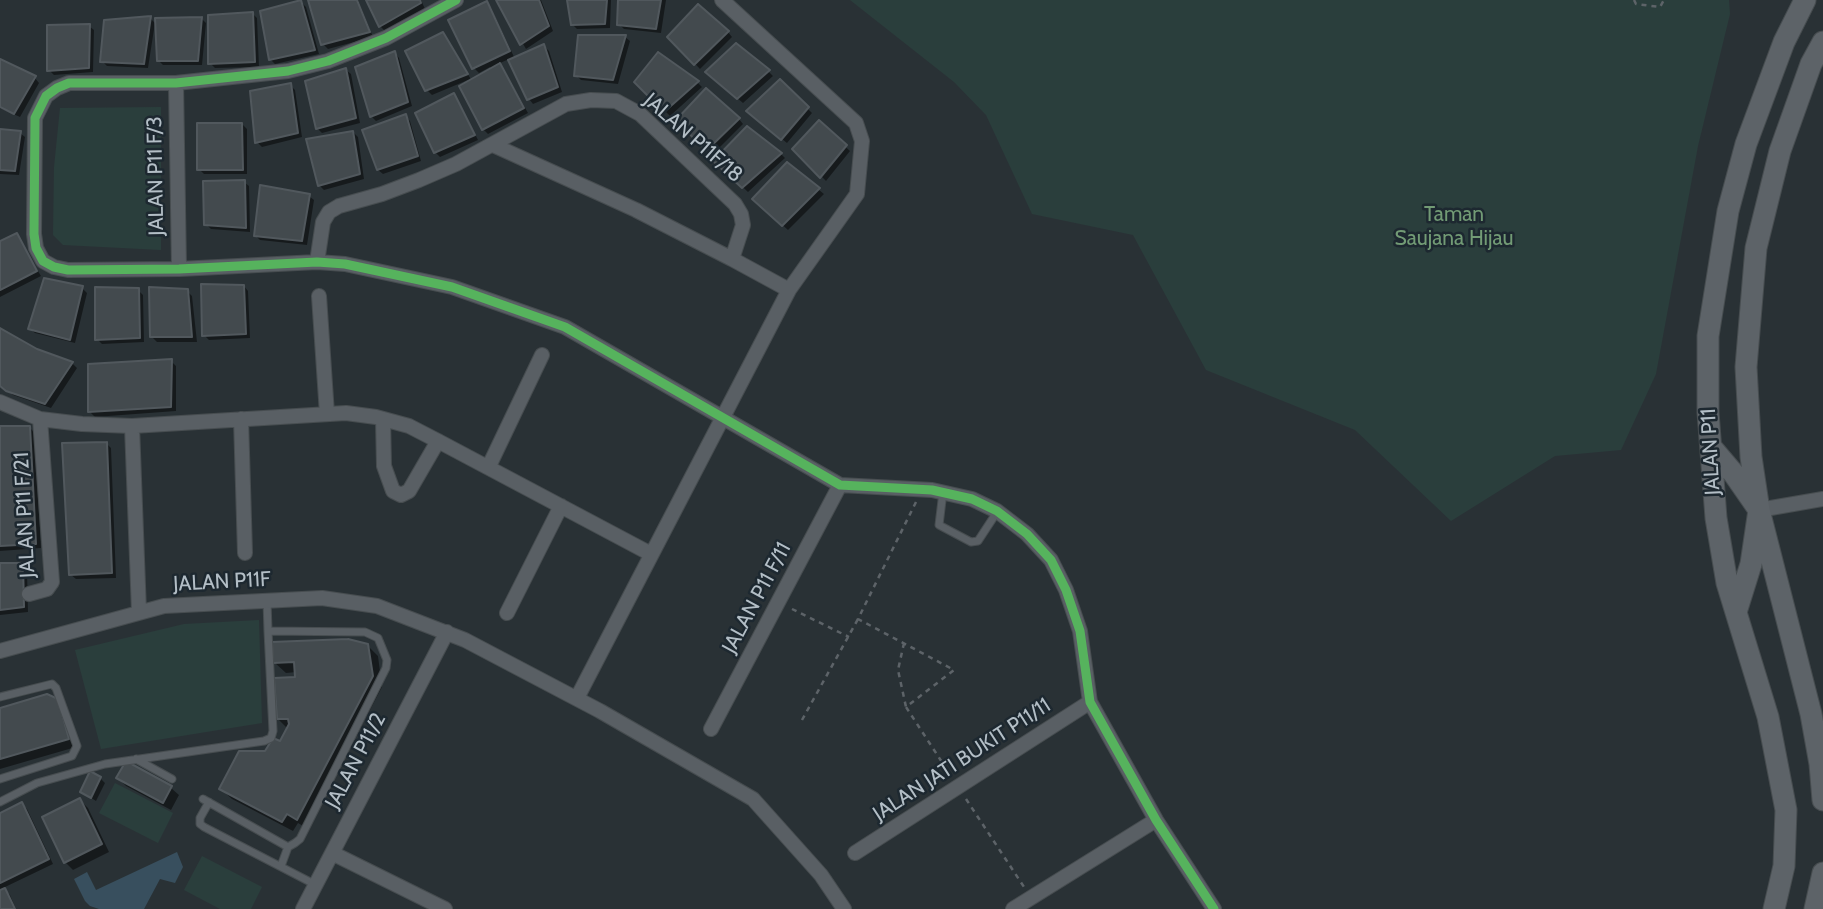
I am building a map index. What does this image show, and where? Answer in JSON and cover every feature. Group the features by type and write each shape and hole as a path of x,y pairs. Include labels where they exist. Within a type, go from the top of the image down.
{"main road":[{"name":"JALAN P11","path":"1774,909 1784,866 1786,810 1768,717 1727,583 1716,518 1708,336 1728,211 1746,144 1784,42 1805,0"},
{"name":"JALAN P11","path":"1823,42 1811,64 1780,151 1756,248 1746,367 1751,457 1759,510 1811,714 1823,800"},
{"path":"1711,447 1759,510 1751,564 1736,612"},
{"path":"1815,909 1823,873"}],"street":[{"path":"456,0 386,38 328,61 288,71 176,83 69,83 46,96 35,118 34,234 36,248 43,261 68,271 317,262 345,264 452,287 565,327 840,485 943,492 972,499 997,511 1027,534 1051,560 1066,590 1080,631 1090,702 1156,820 1214,909"},
{"path":"577,698 789,290 857,194 862,141 856,122 722,0"},
{"name":"JALAN P11 F/3","path":"176,83 179,269"},
{"name":"JALAN P11F/18","path":"317,262 323,222 329,212 339,206 419,180 492,145 566,104 591,100 616,101 640,114 735,204 743,225 732,258"},
{"path":"492,145 636,210 789,290"},
{"path":"319,296 327,414"},
{"path":"489,466 542,355"},
{"path":"0,402 40,419 82,424 132,426 346,413 383,419 409,426 438,440 651,554"},
{"name":"JALAN P11 F/21","path":"29,594 47,589 52,582 40,419"},
{"path":"242,419 245,553"},
{"path":"383,419 384,466 393,491 401,495 409,491 438,440"},
{"path":"132,426 139,612"},
{"name":"JALAN P11 F/11","path":"712,729 840,485"},
{"path":"1759,510 1823,499"},
{"path":"507,613 561,506"},
{"name":"JALAN P11F","path":"0,651 164,606 322,598 377,606 447,632 577,698 753,799 821,876 844,909"},
{"name":"JALAN P11/2","path":"303,909 447,632"},
{"name":"JALAN JATI BUKIT P11/11","path":"855,853 1090,702"},
{"path":"1013,909 1034,903 1156,820"},
{"path":"332,853 445,909"}],"lane":[{"path":"943,492 939,525 971,542 978,541 997,511"},
{"path":"0,802 37,783 105,764 271,738 274,730 267,600"},
{"path":"268,631 365,632 378,638 387,660 386,668 300,839 288,847 281,866"},
{"path":"0,697 52,684 56,688 77,746 72,756 0,779"},
{"path":"135,759 172,779"},
{"path":"288,847 206,801 200,824 316,885"}],"path":[{"path":"1634,0 1636,5 1660,7 1664,0"},
{"path":"802,720 849,637 922,489"},
{"path":"791,608 849,637"},
{"path":"858,619 954,670 906,707"},
{"path":"904,643 898,670 906,707 1034,903"}],"green space":[{"name":"Taman Saujana Hijau","path":"850,0 1729,0 1730,14 1698,146 1656,374 1621,450 1555,456 1451,521 1355,430 1206,370 1133,235 1032,214 986,115 954,82"},
{"path":"161,107 161,250 63,245 53,235 54,167 60,108"},
{"path":"259,620 262,723 101,749 75,650 184,624"},
{"path":"115,783 173,813 158,843 99,813"},
{"path":"202,856 262,887 251,909 220,909 184,890"}],"water":[{"path":"177,852 183,867 175,883 160,879 144,909 99,909 90,906 74,879 87,872 96,890"}],"building":[{"path":"301,0 315,50 269,60 260,11"},
{"path":"308,0 357,0 370,32 321,45"},
{"path":"366,0 420,0 421,3 379,27"},
{"path":"496,0 539,0 549,26 520,45"},
{"path":"567,0 607,0 605,24 571,25"},
{"path":"618,0 661,0 656,29 617,25"},
{"path":"487,1 510,51 472,69 448,20"},
{"path":"698,4 729,31 694,65 667,37"},
{"path":"253,12 255,62 208,64 208,15"},
{"path":"151,16 144,64 100,62 104,20"},
{"path":"202,17 198,61 157,61 155,18"},
{"path":"90,24 89,68 47,71 47,25"},
{"path":"443,32 468,74 425,91 405,51"},
{"path":"578,35 626,35 613,80 574,76"},
{"path":"736,43 770,70 737,99 705,72"},
{"path":"544,44 558,87 527,100 508,60"},
{"path":"395,51 408,102 370,117 355,67"},
{"path":"658,52 699,81 664,112 634,82"},
{"path":"0,59 36,76 14,114 0,107"},
{"path":"500,63 524,108 482,130 459,86"},
{"path":"346,68 356,118 316,129 305,81"},
{"path":"780,79 809,107 781,140 746,111"},
{"path":"291,83 298,133 255,143 250,91"},
{"path":"706,88 740,118 706,151 676,120"},
{"path":"454,93 475,135 434,153 415,113"},
{"path":"406,114 418,156 377,170 362,130"},
{"path":"819,120 847,145 820,178 792,149"},
{"path":"197,123 242,123 243,170 197,170"},
{"path":"747,126 782,153 742,188 713,161"},
{"path":"0,129 21,131 15,171 0,170"},
{"path":"353,131 360,174 318,186 306,139"},
{"path":"787,162 820,188 782,226 752,199"},
{"path":"245,180 246,228 204,225 203,181"},
{"path":"260,185 310,194 302,241 254,236"},
{"path":"17,233 37,271 0,290 0,241"},
{"path":"44,278 83,286 70,340 28,329"},
{"path":"201,284 244,285 246,334 202,336"},
{"path":"95,287 139,288 140,338 95,340"},
{"path":"149,287 188,289 192,337 150,337"},
{"path":"0,328 37,349 73,362 45,404 6,391 0,386"},
{"path":"172,359 171,407 88,412 88,364"},
{"path":"0,426 30,426 36,544 0,546"},
{"path":"107,442 112,573 69,575 62,443"},
{"path":"0,563 23,563 24,607 0,610"},
{"path":"348,639 368,644 373,676 297,820 287,814 282,822 219,789 239,751 265,751 273,738 280,741 289,724 288,719 277,719 274,678 295,677 294,662 273,663 272,642"},
{"path":"47,694 58,699 69,739 0,759 0,708"},
{"path":"126,761 172,786 163,803 116,778"},
{"path":"90,771 101,777 91,798 80,792"},
{"path":"80,798 102,844 64,863 42,817"},
{"path":"22,802 49,859 0,883 0,813"},
{"path":"5,888 15,909 0,909 0,890"}],"cycle path":[{"path":"456,0 386,38 328,61 288,71 176,83 69,83 57,88 46,96 35,118 34,234 36,248 43,261 68,270 179,269 317,262 345,264 452,287 565,327 840,485 932,490 972,499 997,511 1027,534 1051,560 1066,590 1080,631 1090,702 1156,820 1214,909"}]}
